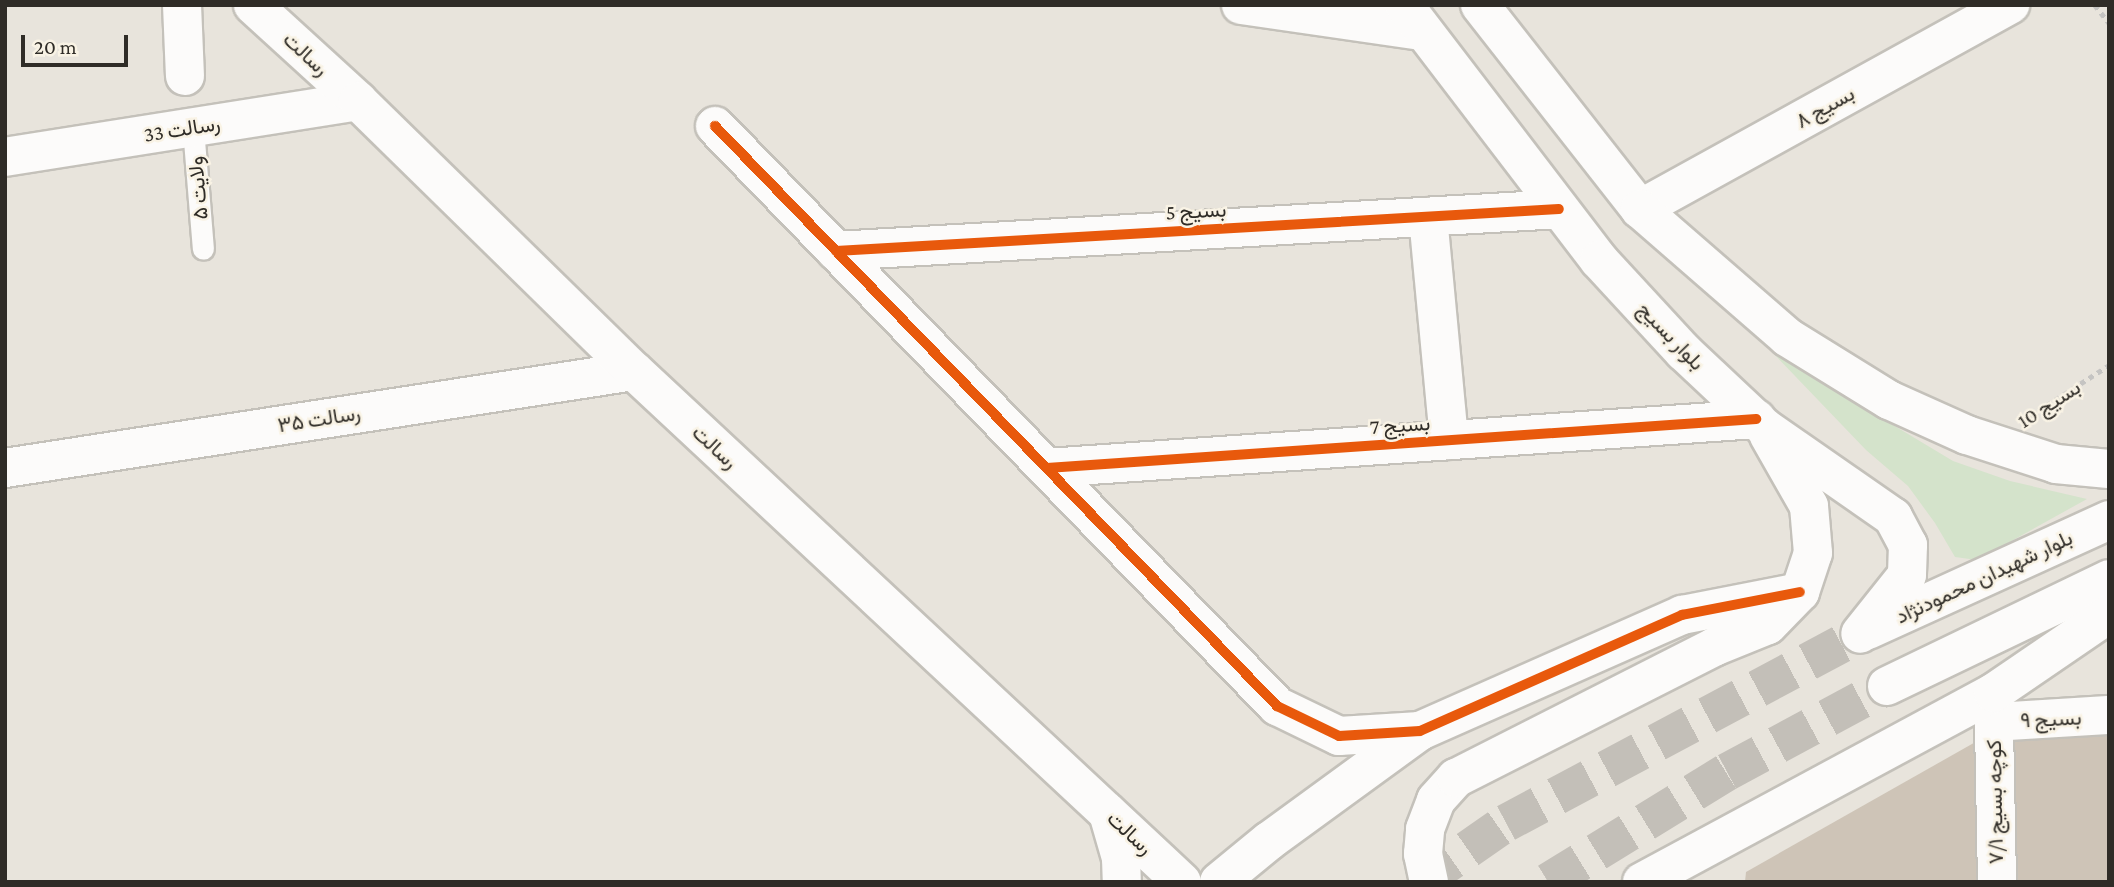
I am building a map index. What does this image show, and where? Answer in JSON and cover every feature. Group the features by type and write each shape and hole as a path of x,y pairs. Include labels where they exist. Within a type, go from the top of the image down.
{"street":[{"path":"182,5 185,76"},
{"name":"رسالت","path":"253,5 358,102 634,371 1182,882"},
{"path":"1241,5 1413,18"},
{"path":"1480,5 1640,209 1787,337 1889,400 1990,443 2056,464 2109,469"},
{"name":"بسیج ۸","path":"1640,209 2010,5"},
{"name":"بلوار بسیج","path":"1413,18 1599,260 1684,352 1760,424 1894,517 1908,545 1908,575 1860,634"},
{"name":"رسالت 33","path":"5,157 358,102"},
{"path":"715,126 1277,706 1339,736 1420,732"},
{"name":"بسیج 5","path":"836,251 1559,209"},
{"path":"1428,217 1449,440"},
{"name":"رسالت ۳۵","path":"5,468 634,371"},
{"path":"1429,882 1423,854 1425,828 1436,800 1455,778 1714,647 1768,625 1800,592 1813,553 1809,506 1760,424"},
{"name":"بسیج 7","path":"1046,468 1449,440 1760,424"},
{"name":"بلوار شهیدان محمودنژاد","path":"1860,634 2109,520"},
{"path":"1887,686 2109,579"},
{"path":"1219,882 1269,841 1420,732 1682,615 1800,592"},
{"path":"1642,882 1679,872 1993,693 2109,614"},
{"name":"بسیج ۹","path":"1994,722 2109,715"},
{"name":"کوچه بسیج ۷/۱","path":"1994,722 1997,882"},
{"path":"1108,813 1121,858 1122,882"}],"lane":[{"name":"ولایت ۵","path":"193,128 203,249"}],"path":[{"path":"2095,5 2109,23"}],"green space":[{"path":"1773,353 1953,461 2010,481 2087,499 1977,560 1955,557 1908,486 1866,450"}],"building":[{"path":"2109,734 2109,882 2011,882 2010,737"},
{"path":"1979,740 1983,882 1745,882 1746,872"}],"tunnel":[{"path":"1421,882 1506,823 1860,634"},
{"path":"1548,882 1727,772 1887,686"}],"cycle path":[{"path":"715,126 1277,706 1339,736 1420,731 1682,615 1800,592"},
{"path":"836,251 1559,209"},
{"path":"1047,468 1756,419"}]}
